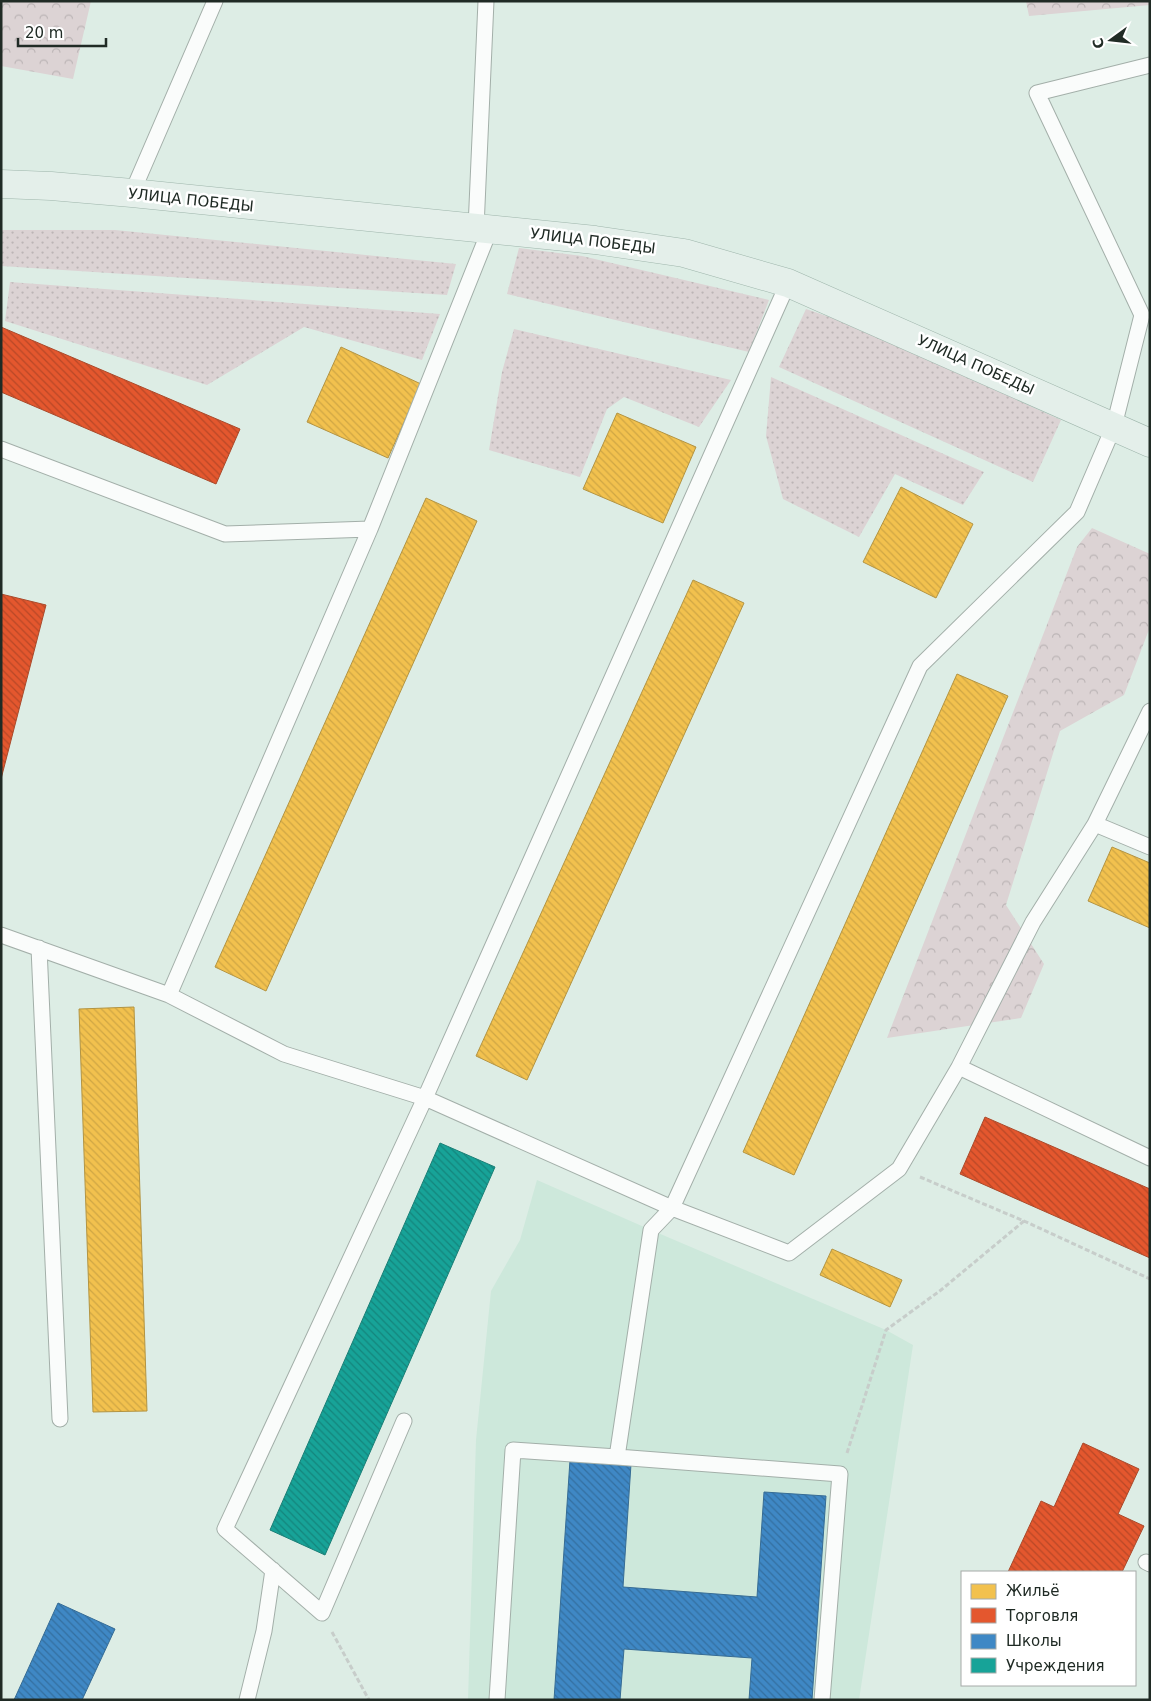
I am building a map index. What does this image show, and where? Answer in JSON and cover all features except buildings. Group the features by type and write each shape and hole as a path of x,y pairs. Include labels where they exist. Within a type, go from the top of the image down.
{"main road":[{"name":"УЛИЦА ПОБЕДЫ","path":"1,184 132,193 595,240 684,253 788,283 1150,443"}],"lane":[{"path":"132,193 215,1"},
{"path":"169,995 370,529 483,229 486,1"},
{"path":"617,1457 651,1230 672,1208 920,666 1077,512 1114,426 1142,315 1037,93 1150,65"},
{"path":"404,1421 322,1612 225,1528 425,1098 788,283"},
{"path":"1,450 225,534 370,529"},
{"path":"1,935 169,995 284,1054 425,1098 672,1208 789,1253 899,1169 959,1067 1033,922 1095,824 1150,711"},
{"path":"1095,824 1150,847"},
{"path":"39,948 60,1419"},
{"path":"959,1067 1150,1158"},
{"path":"498,1700 512,1450 840,1474 822,1700"},
{"path":"247,1700 264,1631 273,1570"}],"path":[{"path":"899,1169 1024,1221 1150,1279"},
{"path":"840,1474 886,1330 941,1290 1024,1221"},
{"path":"322,1612 369,1700"}],"shaded area":[{"path":"537,1180 886,1330 913,1345 859,1700 468,1700 476,1440 491,1291 520,1240"}],"green space":[{"path":"1,1 91,1 73,79 1,66"},
{"path":"1026,1 1150,1 1150,5 1029,16"},
{"path":"1,230 115,230 456,264 447,295 1,266"},
{"path":"519,248 582,256 769,300 749,352 507,294"},
{"path":"10,282 440,314 422,360 304,327 207,385 5,321"},
{"path":"806,309 853,325 1061,420 1033,482 779,367"},
{"path":"514,329 731,380 699,427 624,397 607,409 580,477 489,450 502,372"},
{"path":"771,377 984,472 963,505 895,474 859,537 783,499 766,436"},
{"path":"1092,528 1150,554 1150,627 1124,695 1060,731 1006,905 1044,964 1021,1018 887,1038 1077,547"}]}
